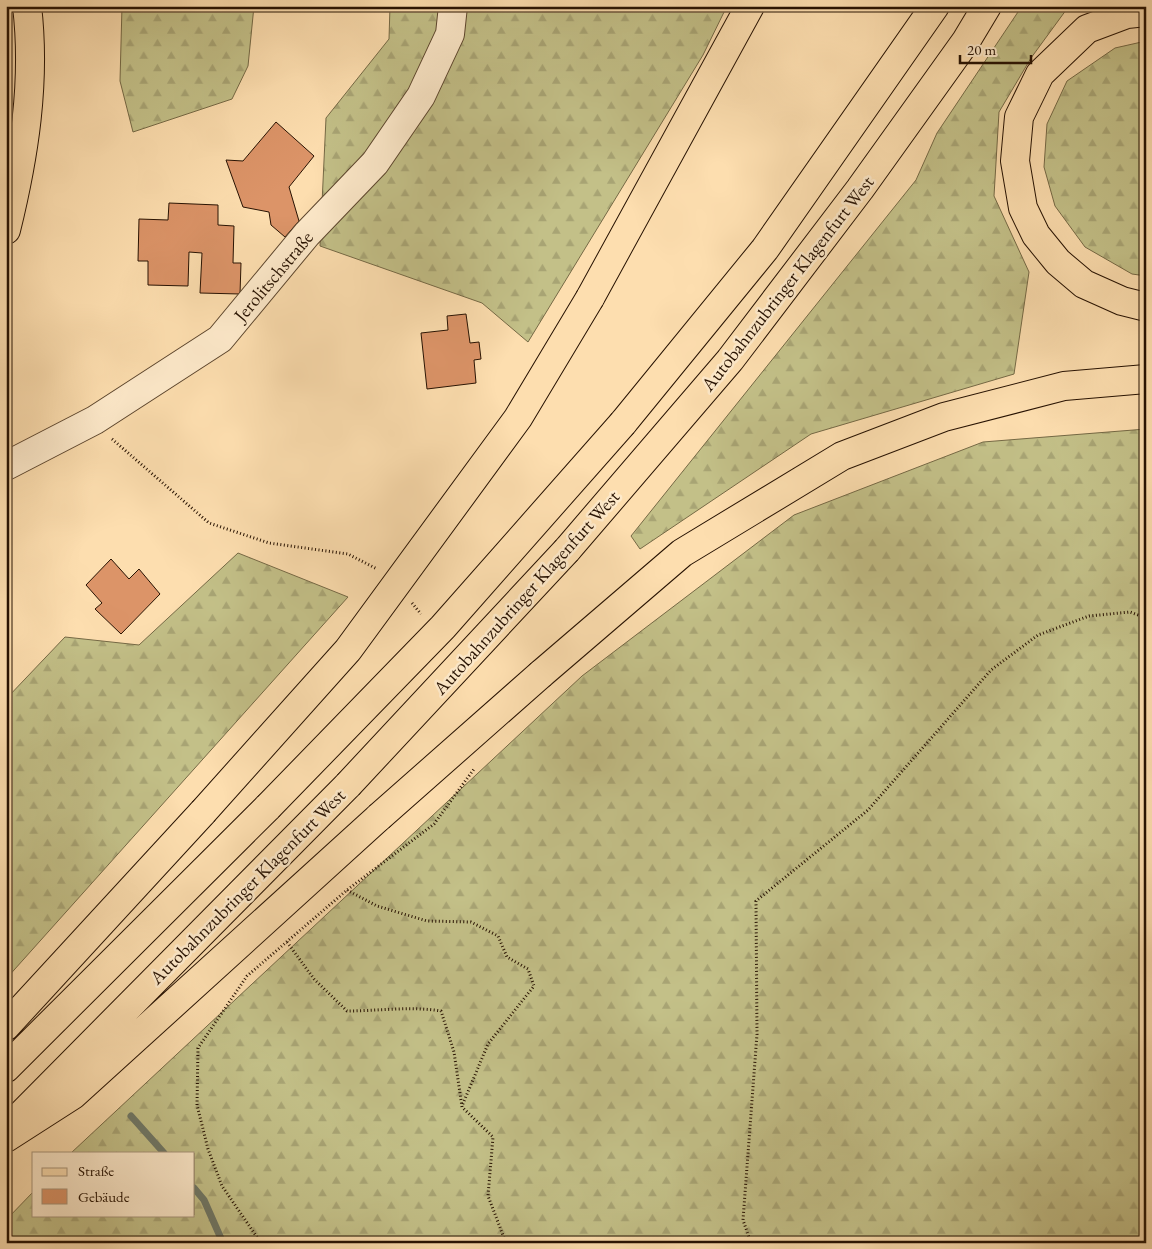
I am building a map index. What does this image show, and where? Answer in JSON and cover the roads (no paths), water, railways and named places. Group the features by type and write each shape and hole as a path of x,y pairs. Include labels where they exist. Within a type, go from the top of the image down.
{"main road":[{"path":"6,230 11,187 25,139 29,93 27,6"},
{"path":"6,1026 203,812 348,650 518,418 590,298 750,6"},
{"name":"Autobahnzubringer Klagenfurt West","path":"6,1129 348,786 568,550 730,360 860,189 966,41 987,6"},
{"name":"Autobahnzubringer Klagenfurt West","path":"6,1068 443,628 623,423 765,249 931,12"},
{"path":"1146,12 1127,14 1087,29 1040,74 1019,117 1015,161 1023,208 1036,235 1058,262 1084,284 1122,301 1146,306"},
{"path":"6,1138 72,1094 379,817 541,674 682,554 842,456 944,417 1064,386 1146,379"}],"street":[{"name":"Jerolitschstraße","path":"6,466 95,420 220,340 307,234 376,163 422,96 450,34 453,6"}],"waterway":[{"path":"131,1116 163,1152"},
{"path":"195,1189 204,1200 223,1243"}]}
